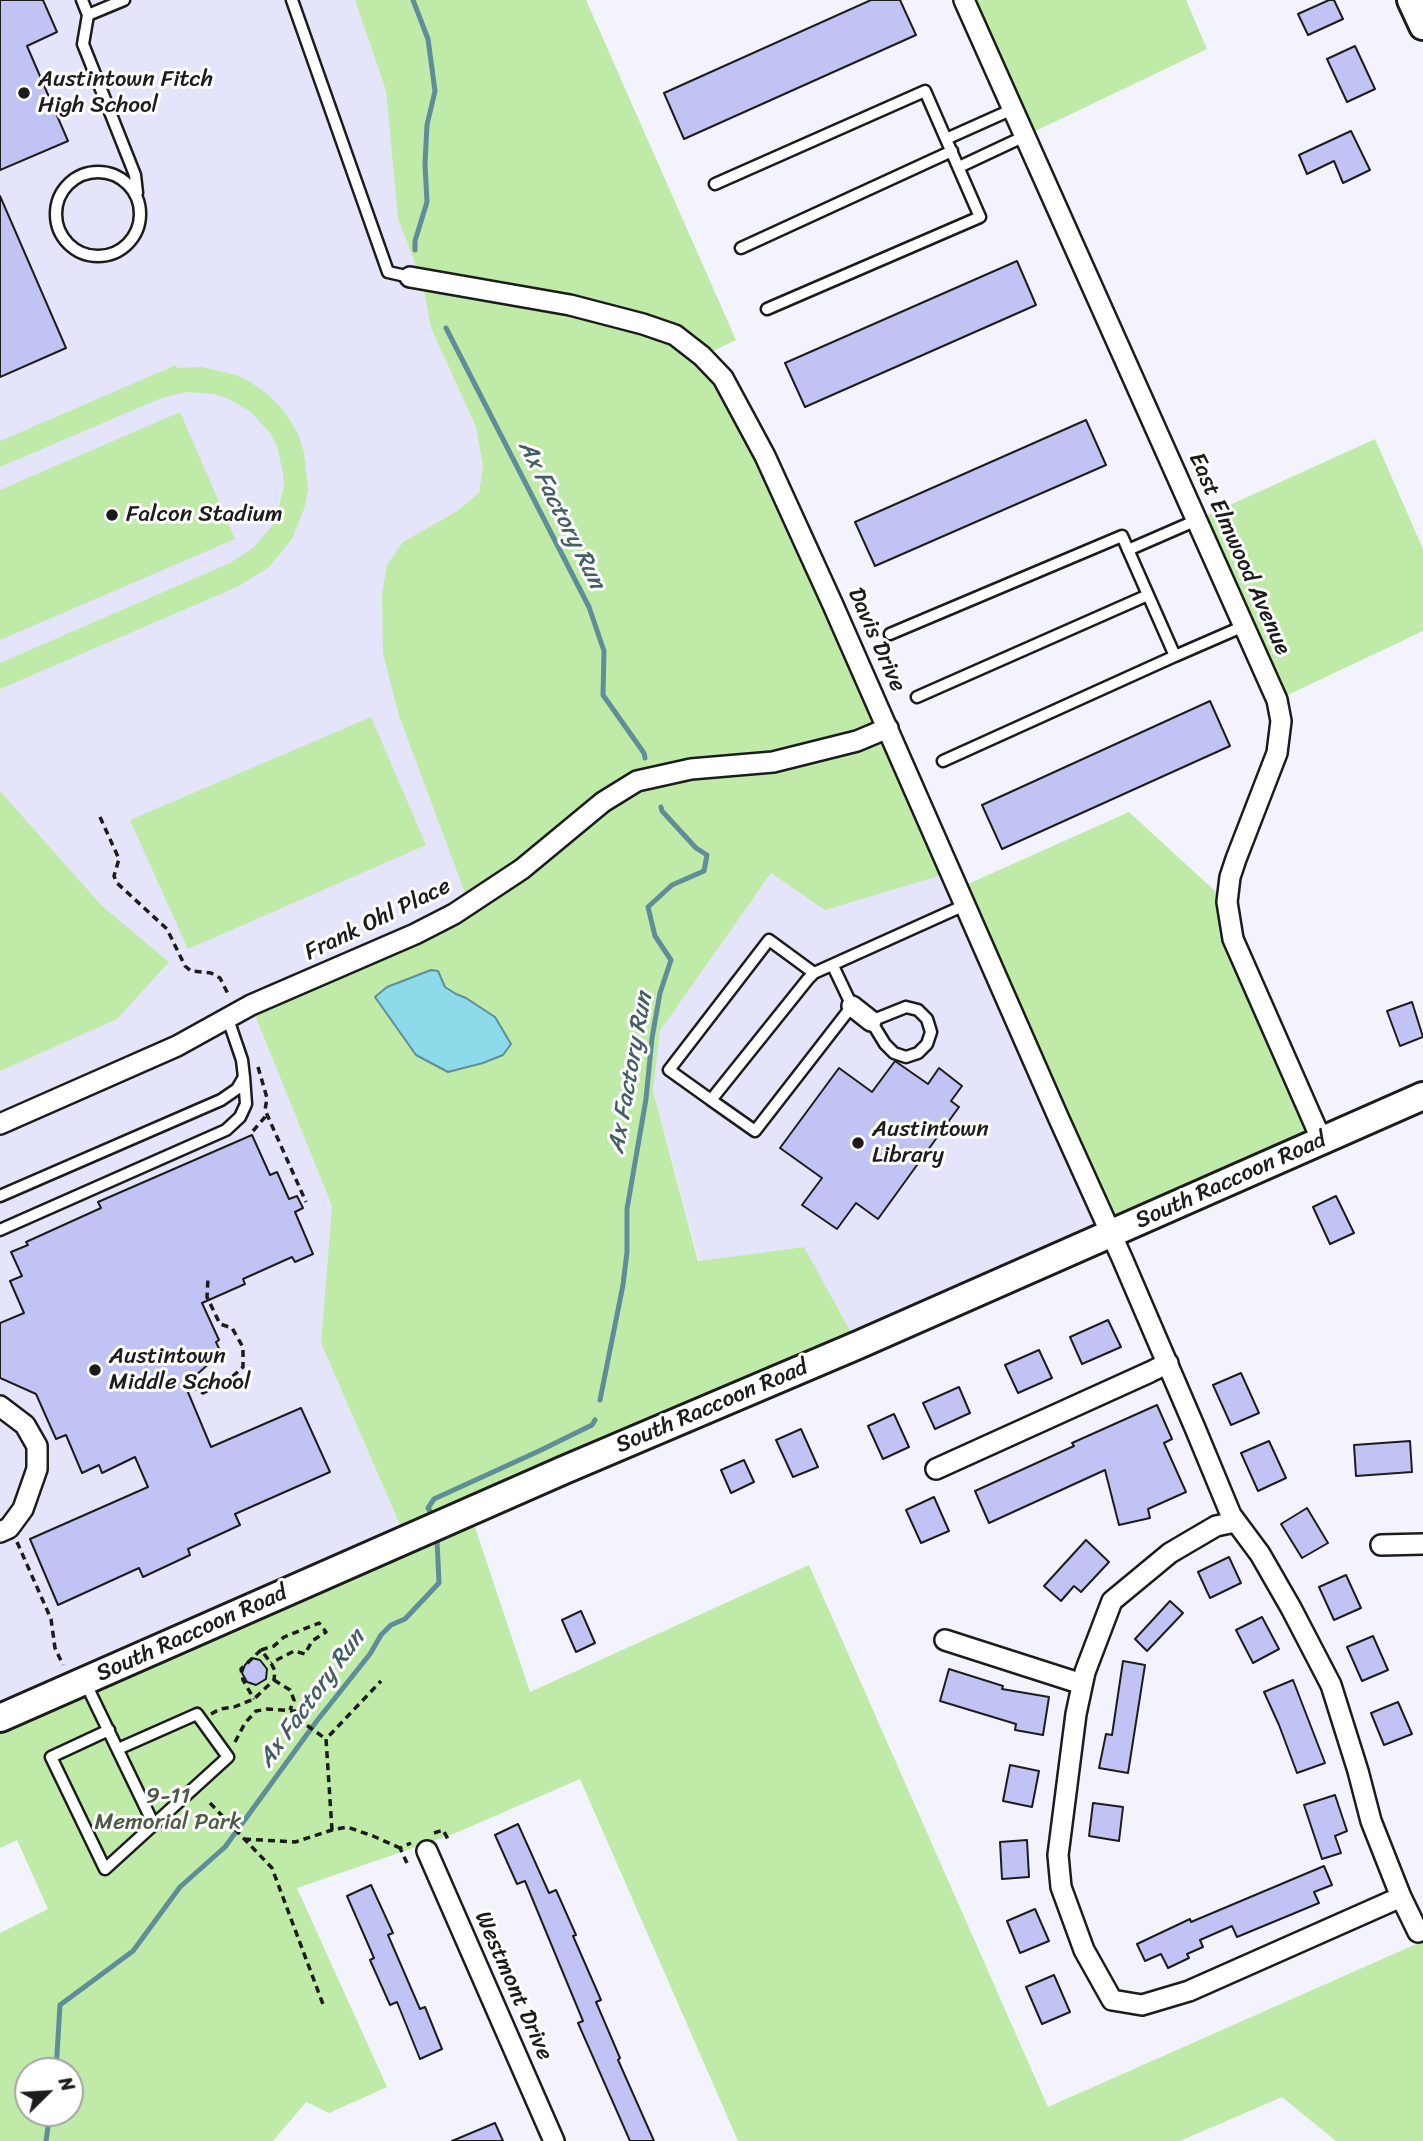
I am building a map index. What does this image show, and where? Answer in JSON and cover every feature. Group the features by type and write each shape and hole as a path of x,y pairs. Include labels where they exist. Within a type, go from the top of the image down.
{"street":[{"name":"East Elmwood Avenue","path":"964,0 1277,700 1280,734 1277,753 1230,877 1227,902 1234,939 1322,1141"},
{"path":"1411,0 1423,26"},
{"name":"Davis Drive","path":"410,277 570,305 675,335 702,356 723,378 765,456 888,728 1168,1363 1231,1515 1259,1554 1291,1608 1331,1685 1371,1821 1418,1932"},
{"name":"Frank Ohl Place","path":"0,1124 177,1046 230,1010 251,1005 392,945 454,914 522,869 603,802 637,781 691,769 773,762 857,741 888,728"},
{"path":"852,1006 871,1021"},
{"name":"South Raccoon Road","path":"0,1718 76,1677 858,1345 1423,1096"},
{"path":"936,1469 1168,1363"},
{"path":"0,1406 25,1425 37,1446 37,1469 23,1509 9,1528 8,1537"},
{"path":"1236,1522 1216,1526 1170,1553 1112,1601 1082,1684 1058,1855 1061,1887 1084,1950 1112,2000 1142,2006 1189,1991 1401,1897"},
{"path":"1381,1545 1423,1544"},
{"path":"945,1640 1082,1684"},
{"name":"Westmont Drive","path":"427,1851 554,2141"}],"lane":[{"path":"82,0 88,15 83,44 135,175 140,211 139,224 124,247 98,256 85,254 72,247 57,224 56,210 60,196 67,184 79,176 106,172 119,177 130,186 137,197"},
{"path":"88,15 124,0"},
{"path":"292,0 388,272 410,277"},
{"path":"715,184 925,91 980,217 767,309"},
{"path":"946,139 1013,109"},
{"path":"959,167 1025,136"},
{"path":"741,248 951,152"},
{"path":"1128,550 1198,520"},
{"path":"890,635 1122,536 1175,656"},
{"path":"917,697 1148,595"},
{"path":"943,761 1244,626"},
{"path":"711,1100 814,974 966,904"},
{"path":"814,974 769,940 669,1070 755,1131 852,1006 833,965"},
{"path":"906,1007 918,1010 928,1019 931,1032 928,1044 919,1053 906,1057 894,1053 871,1021 906,1007"},
{"path":"0,1230 226,1130 240,1117 246,1104 244,1077 230,1010"},
{"path":"0,1196 221,1100 237,1089 244,1077"},
{"path":"76,1677 108,1730 154,1825"},
{"path":"108,1730 51,1757 105,1869 228,1757 197,1713 118,1749"}],"path":[{"path":"100,817 119,859 114,876 117,883 167,929 185,966 191,971 211,973 220,978 230,1010"},
{"path":"253,1131 265,1117 267,1098 254,1057"},
{"path":"265,1110 306,1202"},
{"path":"191,1386 204,1393 229,1380 243,1367 243,1347 232,1328 220,1324 207,1297 208,1278"},
{"path":"8,1537 51,1619 55,1648 76,1677"},
{"path":"254,1699 243,1680 241,1670 261,1650 319,1623 326,1632 312,1641 304,1654 294,1651 271,1663"},
{"path":"209,1715 254,1699 274,1680 275,1671 261,1650"},
{"path":"274,1680 290,1690 294,1700 290,1710"},
{"path":"332,1830 326,1739 382,1681"},
{"path":"232,1747 245,1723 256,1711 295,1711 305,1724 326,1739"},
{"path":"210,1803 272,1868 324,2007"},
{"path":"244,1839 295,1842 347,1827 400,1848"}],"shaded area":[{"path":"0,0 355,0 386,91 398,219 422,281 431,328 476,427 483,466 479,493 457,511 403,542 399,716 469,904 252,1006 332,1206 321,1343 406,1540 0,1718"},
{"path":"952,872 1111,1234 858,1345 803,1247 699,1261 653,1091 660,1031 771,873"}],"green space":[{"name":"9-11 Memorial Park","path":"355,0 586,0 736,340 703,356 723,378 952,872 825,910 771,873 660,1031 653,1091 698,1261 804,1247 858,1345 470,1512 530,1692 809,1565 1048,2107 1423,1941 1423,2141 1336,2141 1282,2097 1180,2141 738,2141 580,1779 451,1835 297,1888 387,2087 329,2113 306,2102 273,2141 0,2141 0,1933 48,1909 17,1840 0,1848 0,1719 406,1539 321,1343 332,1206 251,1005 469,904 399,716 383,653 382,594 387,565 403,542 457,511 479,493 483,466 476,427 431,328 422,281 398,219 386,91","holes":["438,971 445,987 466,998 503,1055 448,1072"]},
{"path":"964,0 1186,0 1207,49 1025,136"},
{"path":"176,365 177,368 202,367 236,375 267,394 290,420 304,453 308,489 305,506 292,539 269,567 239,586 0,689 0,663 230,563 253,548 271,527 284,487 277,446 270,433 251,412 214,394 186,392 159,399 0,467 0,441"},
{"name":"Falcon Stadium","path":"180,412 235,539 0,640 0,490"},
{"path":"1375,439 1423,549 1423,631 1277,700 1197,520"},
{"path":"371,717 426,845 188,949 130,820"},
{"path":"0,791 102,906 169,962 117,1019 0,1071"},
{"path":"1129,812 1227,902 1322,1141 1111,1234 959,888"}],"water":[{"path":"431,970 438,971 445,987 495,1017 511,1044 503,1055 448,1072 416,1055 375,997 387,987"}],"building":[{"name":"Austintown Fitch High School","path":"0,0 43,0 57,32 27,46 68,141 0,170"},
{"path":"871,0 900,0 916,35 684,139 664,93"},
{"path":"1334,0 1343,19 1308,35 1298,14"},
{"path":"1355,46 1375,89 1347,102 1327,59"},
{"path":"1351,131 1370,170 1343,183 1334,161 1307,174 1299,155"},
{"path":"0,196 66,348 0,377"},
{"path":"1017,261 1036,305 805,407 785,363"},
{"path":"1086,420 1106,465 875,566 855,522"},
{"path":"1210,701 1230,746 1002,849 982,805"},
{"path":"1412,1002 1423,1037 1400,1046 1387,1011"},
{"name":"Austintown Library","path":"895,1061 928,1084 939,1068 962,1086 951,1101 959,1107 878,1219 856,1203 837,1229 802,1205 822,1178 780,1148 839,1068 872,1092"},
{"name":"Austintown Middle School","path":"252,1135 270,1175 277,1172 289,1199 297,1196 303,1208 295,1212 313,1254 295,1262 292,1257 243,1279 245,1284 202,1303 219,1340 216,1342 221,1353 185,1385 211,1447 301,1408 330,1472 235,1514 240,1525 188,1549 190,1555 143,1577 139,1568 58,1605 30,1539 148,1487 135,1457 102,1473 99,1465 82,1473 66,1435 56,1439 36,1394 0,1378 0,1323 24,1313 10,1281 22,1276 11,1252 28,1245 26,1242 101,1208 98,1202"},
{"path":"1336,1196 1354,1233 1330,1244 1313,1207"},
{"path":"1108,1320 1121,1347 1082,1364 1070,1337"},
{"path":"1039,1350 1052,1378 1018,1393 1005,1365"},
{"path":"1241,1373 1259,1413 1231,1425 1213,1385"},
{"path":"959,1387 970,1413 935,1429 923,1403"},
{"path":"1157,1405 1172,1439 1164,1443 1186,1492 1148,1509 1150,1518 1119,1525 1105,1470 989,1523 975,1491"},
{"path":"894,1414 909,1447 883,1459 868,1426"},
{"path":"801,1429 818,1467 793,1477 776,1440"},
{"path":"1269,1441 1286,1478 1258,1491 1241,1453"},
{"path":"1410,1441 1412,1472 1356,1476 1354,1445"},
{"path":"744,1460 754,1482 731,1493 721,1470"},
{"path":"934,1497 949,1531 921,1543 906,1510"},
{"path":"1307,1508 1328,1543 1302,1558 1281,1524"},
{"path":"1086,1540 1109,1562 1081,1592 1074,1586 1061,1601 1044,1586"},
{"path":"1229,1557 1241,1583 1210,1598 1198,1572"},
{"path":"1346,1575 1361,1608 1334,1620 1319,1587"},
{"path":"1170,1601 1183,1613 1147,1651 1135,1639"},
{"path":"581,1611 595,1643 576,1652 562,1620"},
{"path":"1262,1617 1279,1649 1253,1663 1236,1630"},
{"path":"1373,1636 1388,1670 1362,1681 1347,1647"},
{"path":"252,1658 260,1660 267,1669 266,1679 256,1685 247,1682 242,1673"},
{"path":"1123,1661 1145,1665 1128,1773 1099,1768 1106,1734 1112,1735"},
{"path":"949,1669 1003,1686 1002,1689 1049,1697 1043,1735 1015,1730 1016,1724 940,1701"},
{"path":"1293,1680 1325,1763 1297,1773 1264,1692"},
{"path":"1398,1702 1412,1734 1384,1745 1371,1713"},
{"path":"1010,1765 1039,1771 1032,1807 1003,1801"},
{"path":"1335,1795 1347,1831 1335,1836 1341,1853 1322,1859 1304,1805"},
{"path":"1093,1803 1123,1807 1119,1841 1089,1836"},
{"path":"518,1824 549,1893 556,1890 576,1935 573,1936 601,2000 596,2002 654,2141 630,2141 578,2023 583,2021 525,1881 517,1884 495,1835"},
{"path":"1027,1840 1029,1877 1002,1879 1000,1842"},
{"path":"1324,1866 1332,1885 1314,1892 1319,1903 1237,1937 1232,1926 1200,1940 1203,1947 1187,1954 1189,1958 1168,1968 1161,1954 1145,1961 1137,1944 1190,1919 1191,1922"},
{"path":"371,1885 393,1933 388,1935 420,2009 425,2007 442,2049 420,2059 397,2002 390,2005 370,1960 374,1958 347,1896"},
{"path":"1035,1909 1049,1941 1020,1953 1007,1921"},
{"path":"1054,1975 1070,2012 1042,2024 1026,1987"},
{"path":"495,2123 503,2141 452,2141"}],"waterway":[{"name":"Ax Factory Run","path":"413,0 428,39 435,91 427,125 427,202 415,241 415,250"},
{"name":"Ax Factory Run","path":"446,328 589,607 604,651 603,695 645,758"},
{"name":"Ax Factory Run","path":"600,1400 623,1285 627,1252 627,1209 646,1099 652,1038 660,993 671,960 655,936 648,907 672,885 704,871 707,855 696,848 661,807"},
{"name":"Ax Factory Run","path":"430,1511 428,1508 434,1499 592,1425 595,1420"},
{"name":"Ax Factory Run","path":"57,2057 60,2005 133,1951 180,1887 225,1847 316,1722 370,1654 381,1635 391,1625 405,1619 439,1583 437,1540"},
{"name":"Ax Factory Run","path":"46,2141 48,2127"}],"place":[{"name":"Austintown Fitch High School","path":"24,93"},
{"name":"Falcon Stadium","path":"112,515"},
{"name":"Austintown Library","path":"858,1143"},
{"name":"Austintown Middle School","path":"95,1370"}]}
